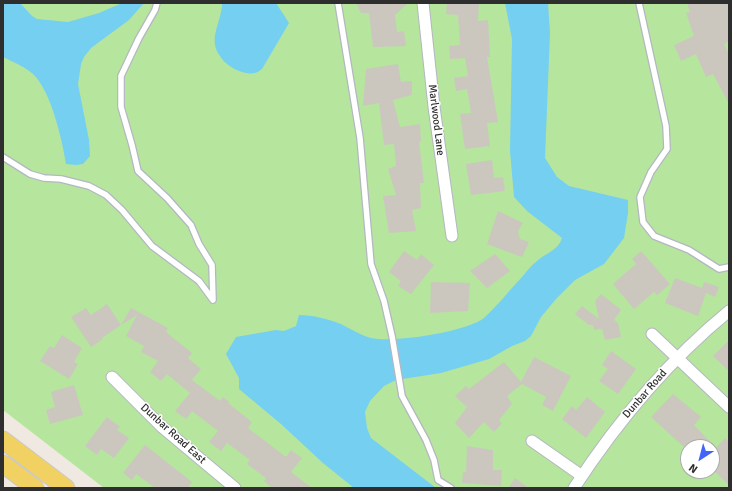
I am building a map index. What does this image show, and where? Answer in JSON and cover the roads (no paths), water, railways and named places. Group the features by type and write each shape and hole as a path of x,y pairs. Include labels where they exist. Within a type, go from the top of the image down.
{"main road":[{"path":"3,440 66,488"},
{"path":"3,464 35,488"}],"street":[{"name":"Marlwood Lane","path":"424,3 434,107 452,236"},
{"name":"Dunbar Road","path":"574,488 621,421 652,385 710,327 729,311"},
{"path":"652,334 729,408"},
{"name":"Dunbar Road East","path":"112,377 162,428 236,488"},
{"path":"532,441 582,476"}],"lane":[{"path":"3,157 30,174 44,178 61,179 89,186 106,195 122,210 152,246 199,281 213,300 212,265 198,244 191,225 138,171 121,107 121,76 138,38 155,10 157,3"},
{"path":"338,3 360,138 371,264 384,301 392,336 402,396 426,440 434,460 438,480 451,488"},
{"path":"639,3 666,126 667,149 651,172 640,197 643,222 654,236 689,250 719,269 729,267"}],"water":[{"path":"3,3 20,3 32,16 37,19 68,22 99,13 122,3 144,3 129,20 91,48 81,64 78,84 89,140 90,156 83,164 66,164 55,116 39,82 33,74 26,69 3,57"},
{"path":"222,3 276,3 289,23 262,69 259,71 248,73 236,70 224,61 216,50 215,37"},
{"path":"505,3 548,3 550,33 545,158 557,177 569,186 628,200 628,213 624,238 604,264 575,280 556,299 541,317 531,336 525,341 512,346 489,359 441,373 396,380 384,386 370,401 365,412 367,428 371,438 436,488 354,488 323,463 281,424 239,389 239,378 226,354 236,337 276,330 284,331 296,326 299,315 326,319 341,324 367,337 382,339 412,338 462,328 484,318 532,265 558,246 562,238 527,211 514,197 510,151 512,39"}]}
